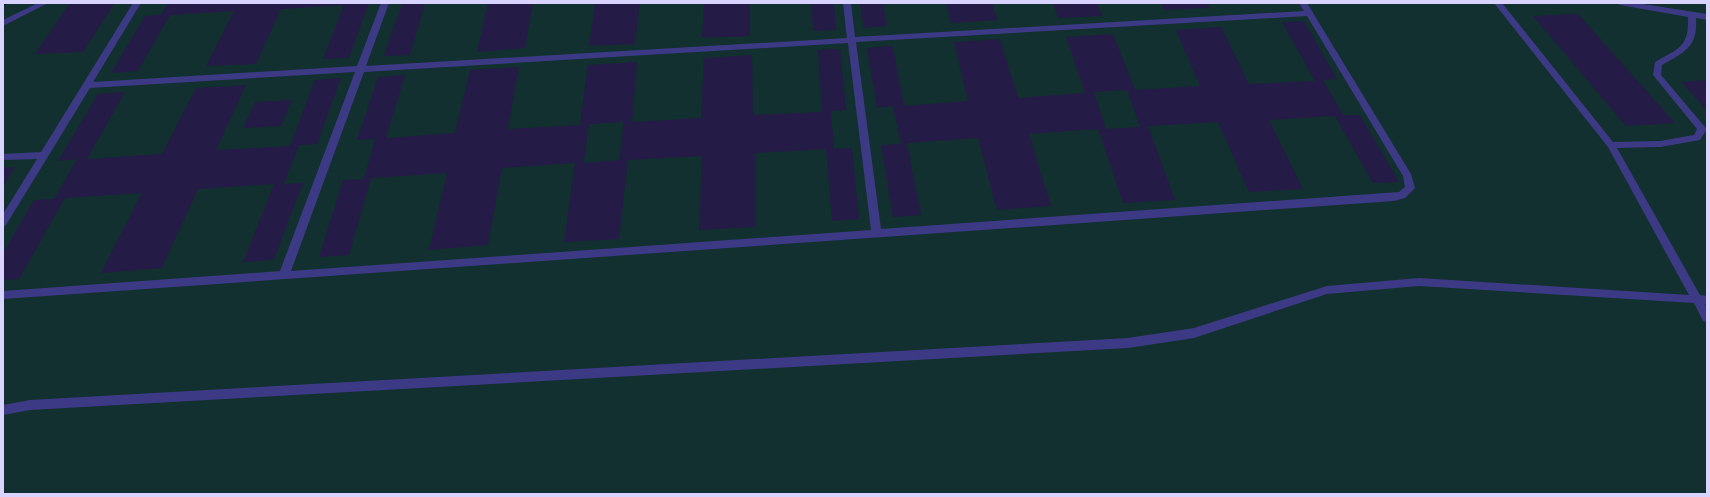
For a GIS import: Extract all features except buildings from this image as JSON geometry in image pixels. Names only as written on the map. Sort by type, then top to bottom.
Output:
[{"type":"lane","points":[[3,22],[44,3]]},
{"type":"lane","points":[[3,222],[137,3]]},
{"type":"lane","points":[[284,275],[385,3]]},
{"type":"lane","points":[[847,3],[876,232]]},
{"type":"lane","points":[[3,295],[876,232],[1394,197],[1402,195],[1410,188],[1408,176],[1303,3]]},
{"type":"lane","points":[[1498,3],[1611,145],[1707,318]]},
{"type":"lane","points":[[1620,3],[1707,17]]},
{"type":"lane","points":[[87,85],[1309,12]]},
{"type":"lane","points":[[1611,145],[1660,144],[1697,138],[1702,129],[1657,76],[1658,64],[1688,47],[1694,32],[1692,14]]},
{"type":"lane","points":[[3,157],[44,155]]},
{"type":"lane","points":[[3,410],[38,404],[1128,343],[1194,333],[1327,290],[1419,282],[1707,300]]},
{"type":"green space","points":[[9,3],[1707,3],[1707,494],[3,494],[3,6]]}]
